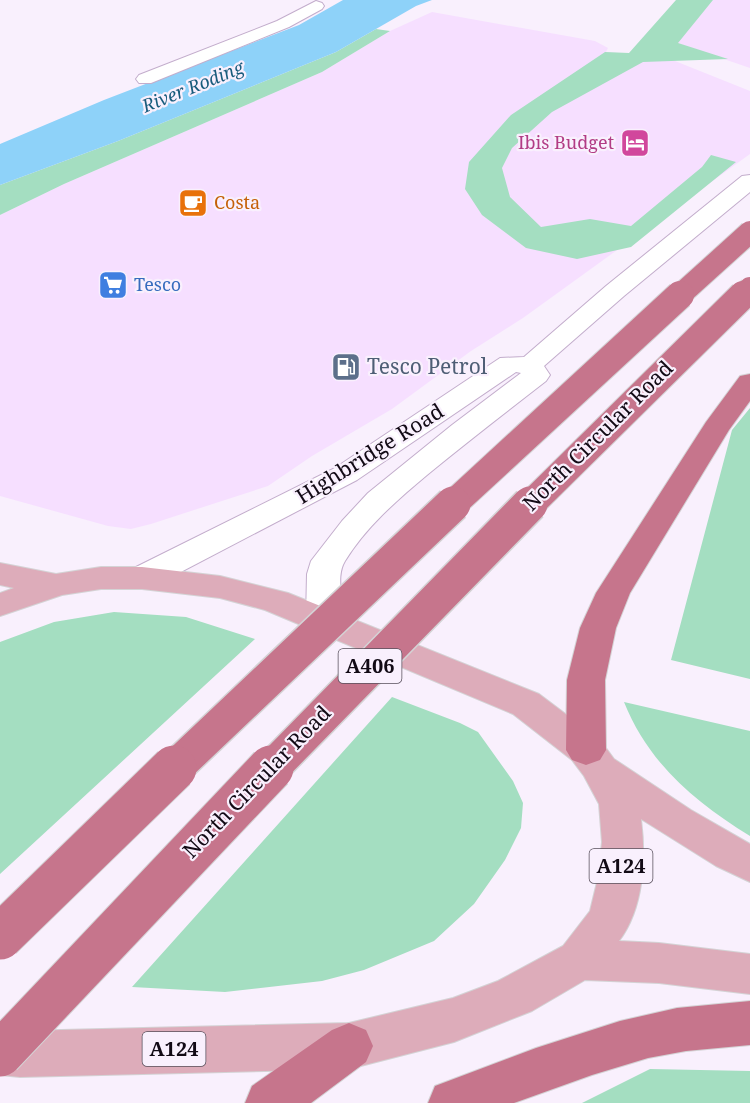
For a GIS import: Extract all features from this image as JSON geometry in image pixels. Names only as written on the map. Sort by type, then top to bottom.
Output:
[{"type":"highway","name":"A406","points":[[0,937],[134,806],[571,394],[750,232]]},
{"type":"highway","name":"North Circular Road","points":[[0,1053],[454,578],[750,288]]},
{"type":"highway","points":[[592,758],[586,680],[598,628],[613,593],[716,428],[750,382]]},
{"type":"highway","points":[[453,1103],[603,1048],[677,1030],[750,1023]]},
{"type":"highway","points":[[270,1103],[349,1046]]},
{"type":"main road","name":"A124","points":[[0,574],[56,585]]},
{"type":"main road","name":"A124","points":[[0,605],[56,585],[101,578],[142,578],[220,587],[276,601],[526,704],[663,815],[705,842],[750,864]]},
{"type":"main road","name":"A124","points":[[0,1053],[349,1046],[454,1020],[515,996],[579,960],[611,918],[621,869],[623,842],[619,804],[592,758]]},
{"type":"main road","points":[[579,960],[658,963],[750,974]]},
{"type":"street","points":[[292,0],[321,3]]},
{"type":"street","points":[[145,79],[283,24],[321,3]]},
{"type":"street","name":"Highbridge Road","points":[[142,578],[346,474],[510,364],[530,365],[615,291],[750,181]]},
{"type":"street","name":"Highbridge Road","points":[[324,619],[324,574],[328,561],[353,528],[379,500],[536,375],[530,365]]},
{"type":"shaded area","points":[[713,0],[750,0],[750,68],[677,43]]},
{"type":"shaded area","points":[[432,12],[595,41],[608,48],[606,52],[665,57],[750,91],[750,154],[523,318],[471,351],[392,409],[312,456],[268,486],[131,529],[108,526],[0,496],[0,215],[64,184],[322,72],[390,31]]},
{"type":"green space","points":[[676,0],[713,0],[678,43],[728,59],[643,62],[552,112],[512,148],[502,168],[510,197],[541,227],[590,219],[631,226],[702,167],[711,155],[736,162],[631,247],[577,259],[526,248],[482,215],[465,189],[469,162],[511,115],[605,52],[629,53]]},
{"type":"green space","points":[[376,29],[390,31],[322,72],[64,184],[0,215],[0,185],[118,141],[336,52]]},
{"type":"green space","points":[[750,408],[750,679],[671,660],[732,430]]},
{"type":"green space","points":[[114,612],[186,617],[255,639],[0,874],[0,642],[54,622]]},
{"type":"green space","points":[[392,697],[478,732],[513,781],[523,803],[521,828],[505,860],[474,904],[434,941],[364,970],[322,981],[225,992],[132,987]]},
{"type":"green space","points":[[624,702],[750,731],[750,836],[693,795],[660,763],[634,724]]},
{"type":"green space","points":[[650,1069],[750,1071],[750,1103],[582,1103]]},
{"type":"water","name":"River Roding","points":[[343,0],[432,0],[416,6],[336,52],[118,141],[0,185],[0,144],[104,100],[299,25]]},
{"type":"place","name":"Ibis Budget","points":[[635,143]]},
{"type":"place","name":"Costa","points":[[193,203]]},
{"type":"place","name":"Tesco","points":[[113,285]]},
{"type":"place","name":"Tesco Petrol","points":[[346,367]]}]
